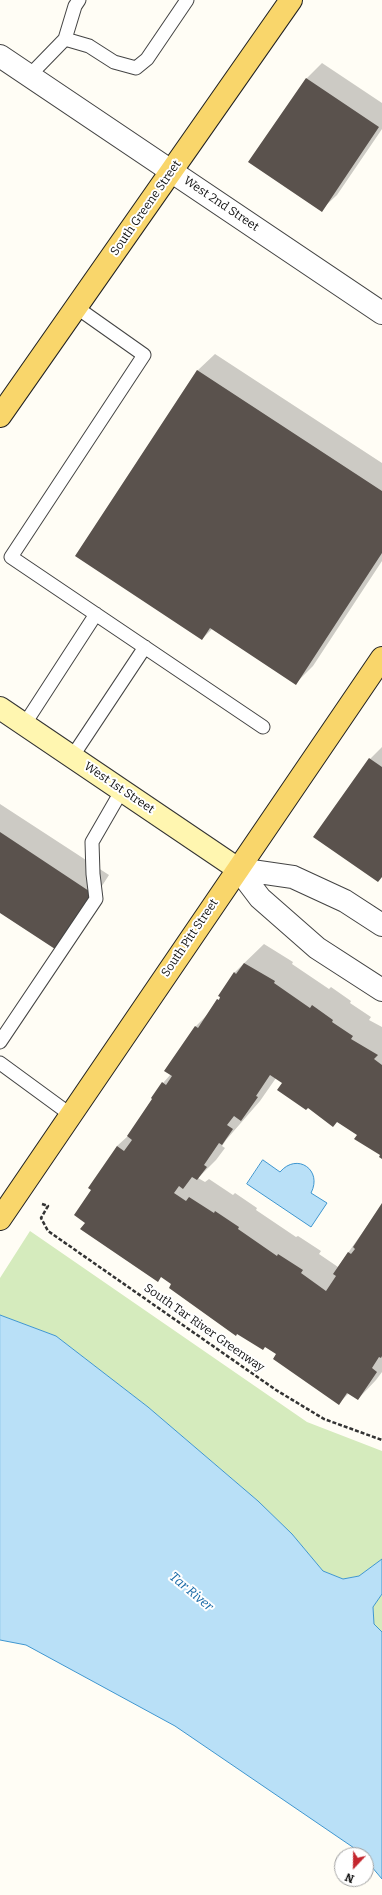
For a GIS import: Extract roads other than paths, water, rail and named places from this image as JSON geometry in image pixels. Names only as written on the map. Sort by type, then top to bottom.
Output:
[{"type":"main road","name":"South Greene Street","points":[[0,416],[291,0]]},
{"type":"main road","name":"South Pitt Street","points":[[0,1219],[382,659]]},
{"type":"street","name":"West 2nd Street","points":[[0,56],[382,313]]},
{"type":"street","name":"West 1st Street","points":[[0,708],[238,869]]},
{"type":"street","points":[[238,869],[293,878],[345,901],[382,925]]},
{"type":"street","points":[[238,869],[260,898],[317,948],[380,985]]},
{"type":"lane","points":[[29,76],[65,39],[75,6],[79,0]]},
{"type":"lane","points":[[65,39],[89,46],[114,62],[136,68],[147,59],[187,0]]},
{"type":"lane","points":[[76,307],[144,355],[11,557],[262,727]]},
{"type":"lane","points":[[24,725],[96,614]]},
{"type":"lane","points":[[72,757],[145,647]]},
{"type":"lane","points":[[0,1042],[96,899],[93,874],[92,842],[122,790]]},
{"type":"lane","points":[[0,1063],[70,1115]]},
{"type":"water","points":[[263,1160],[280,1172],[287,1166],[294,1164],[306,1166],[311,1171],[314,1177],[314,1185],[311,1193],[327,1203],[311,1227],[247,1184]]},
{"type":"water","name":"Tar River","points":[[0,1315],[56,1336],[148,1407],[258,1501],[292,1534],[323,1571],[343,1579],[359,1576],[382,1559],[382,1594],[373,1607],[374,1624],[382,1632],[382,1879],[374,1870],[374,1847],[353,1847],[175,1726],[26,1645],[0,1640]]}]
